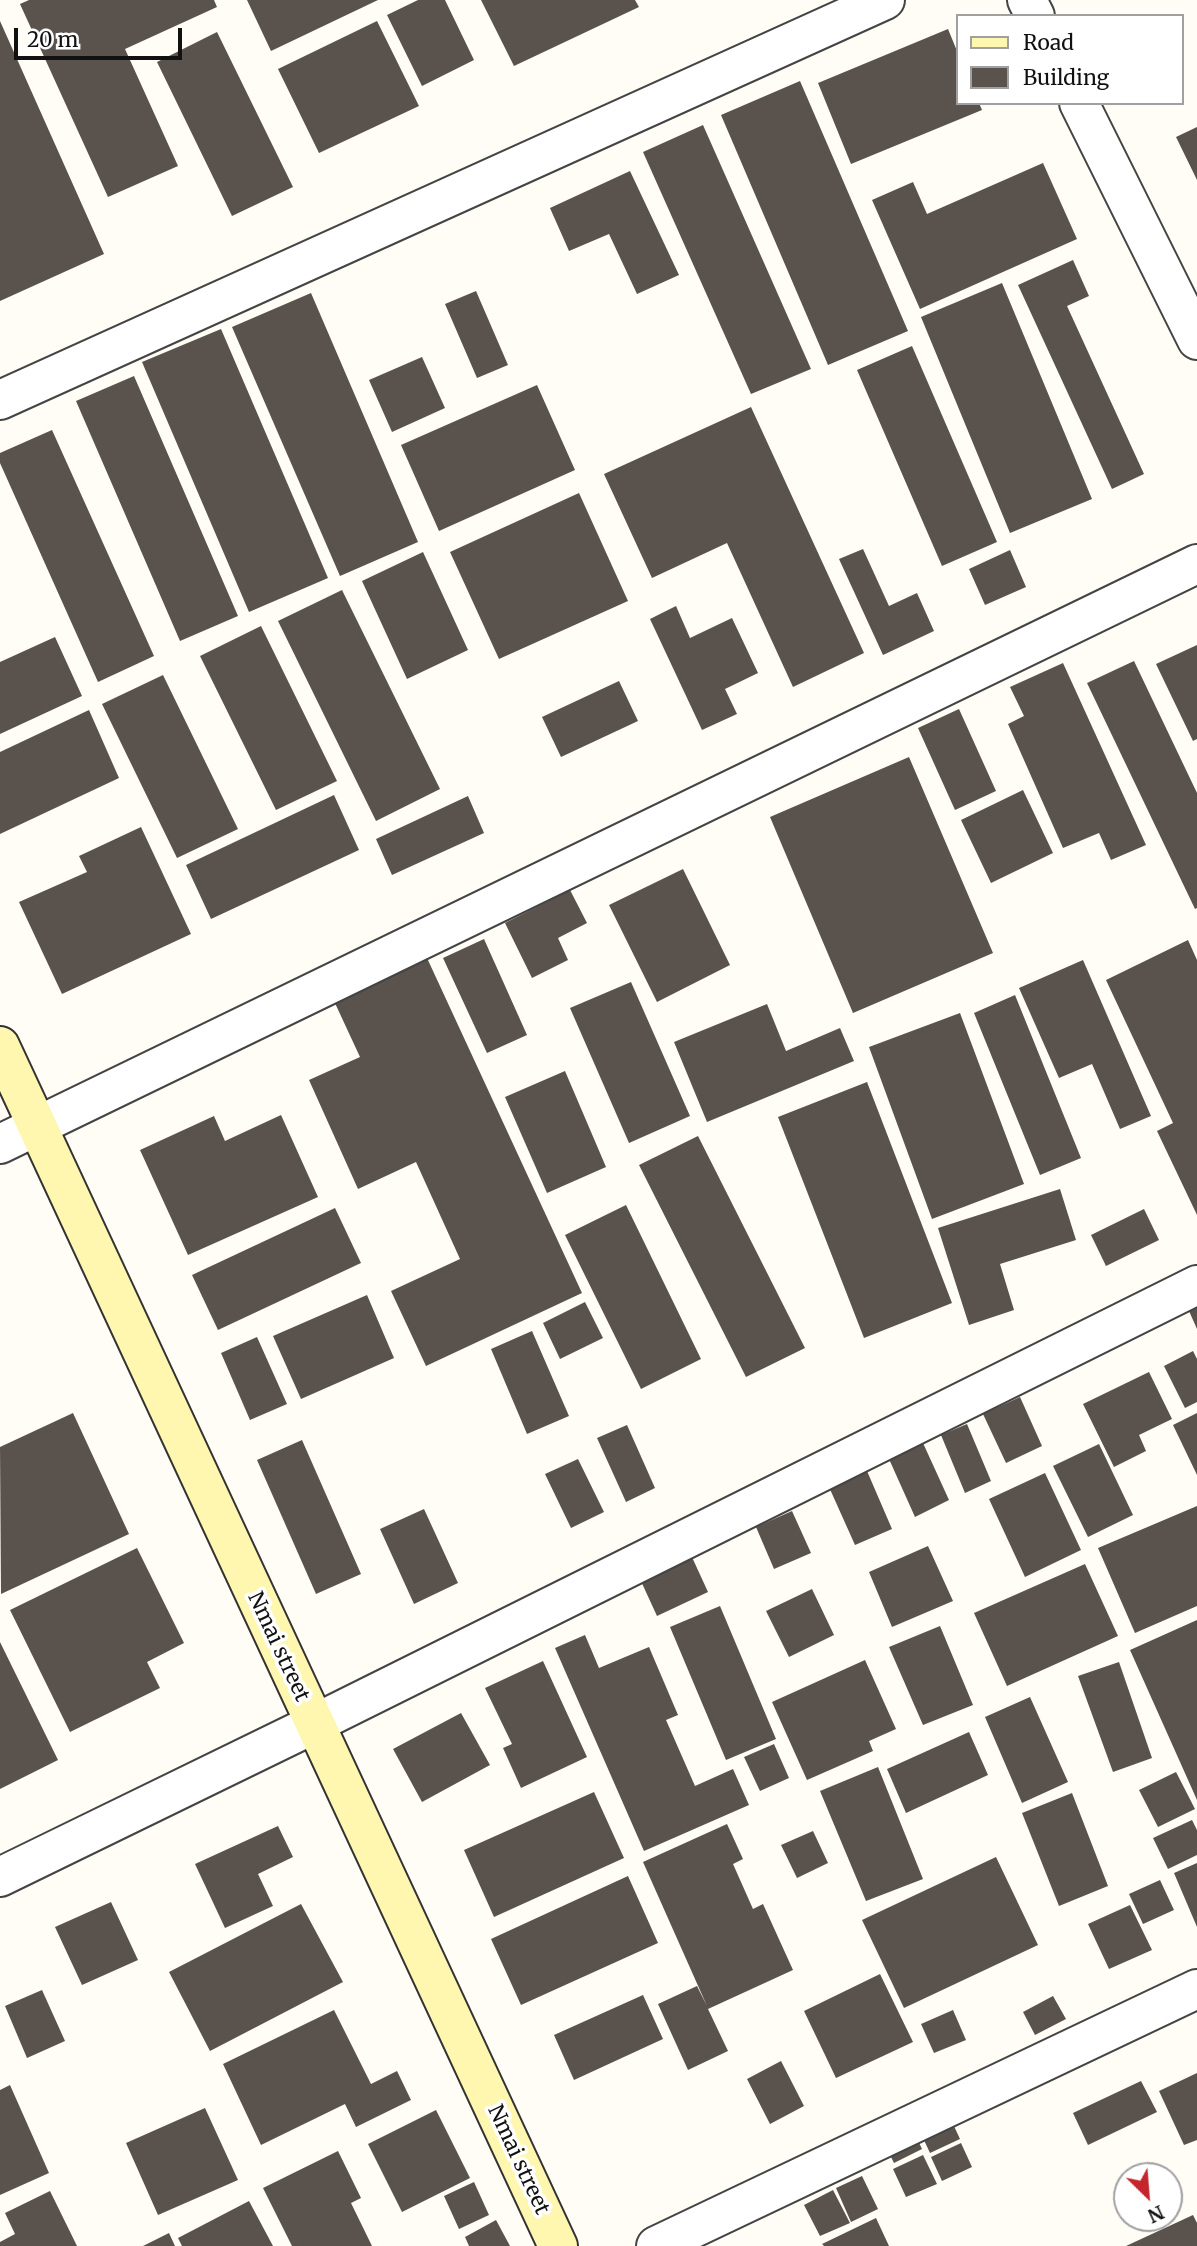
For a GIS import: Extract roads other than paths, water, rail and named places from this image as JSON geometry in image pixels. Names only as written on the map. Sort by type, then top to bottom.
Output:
[{"type":"street","points":[[0,401],[885,0]]},
{"type":"street","points":[[1080,105],[1197,340]]},
{"type":"street","points":[[0,1143],[1197,564]]},
{"type":"street","name":"Nmai street","points":[[0,1046],[558,2246]]},
{"type":"street","points":[[0,1877],[1197,1285]]},
{"type":"street","points":[[656,2246],[1197,1989]]}]
